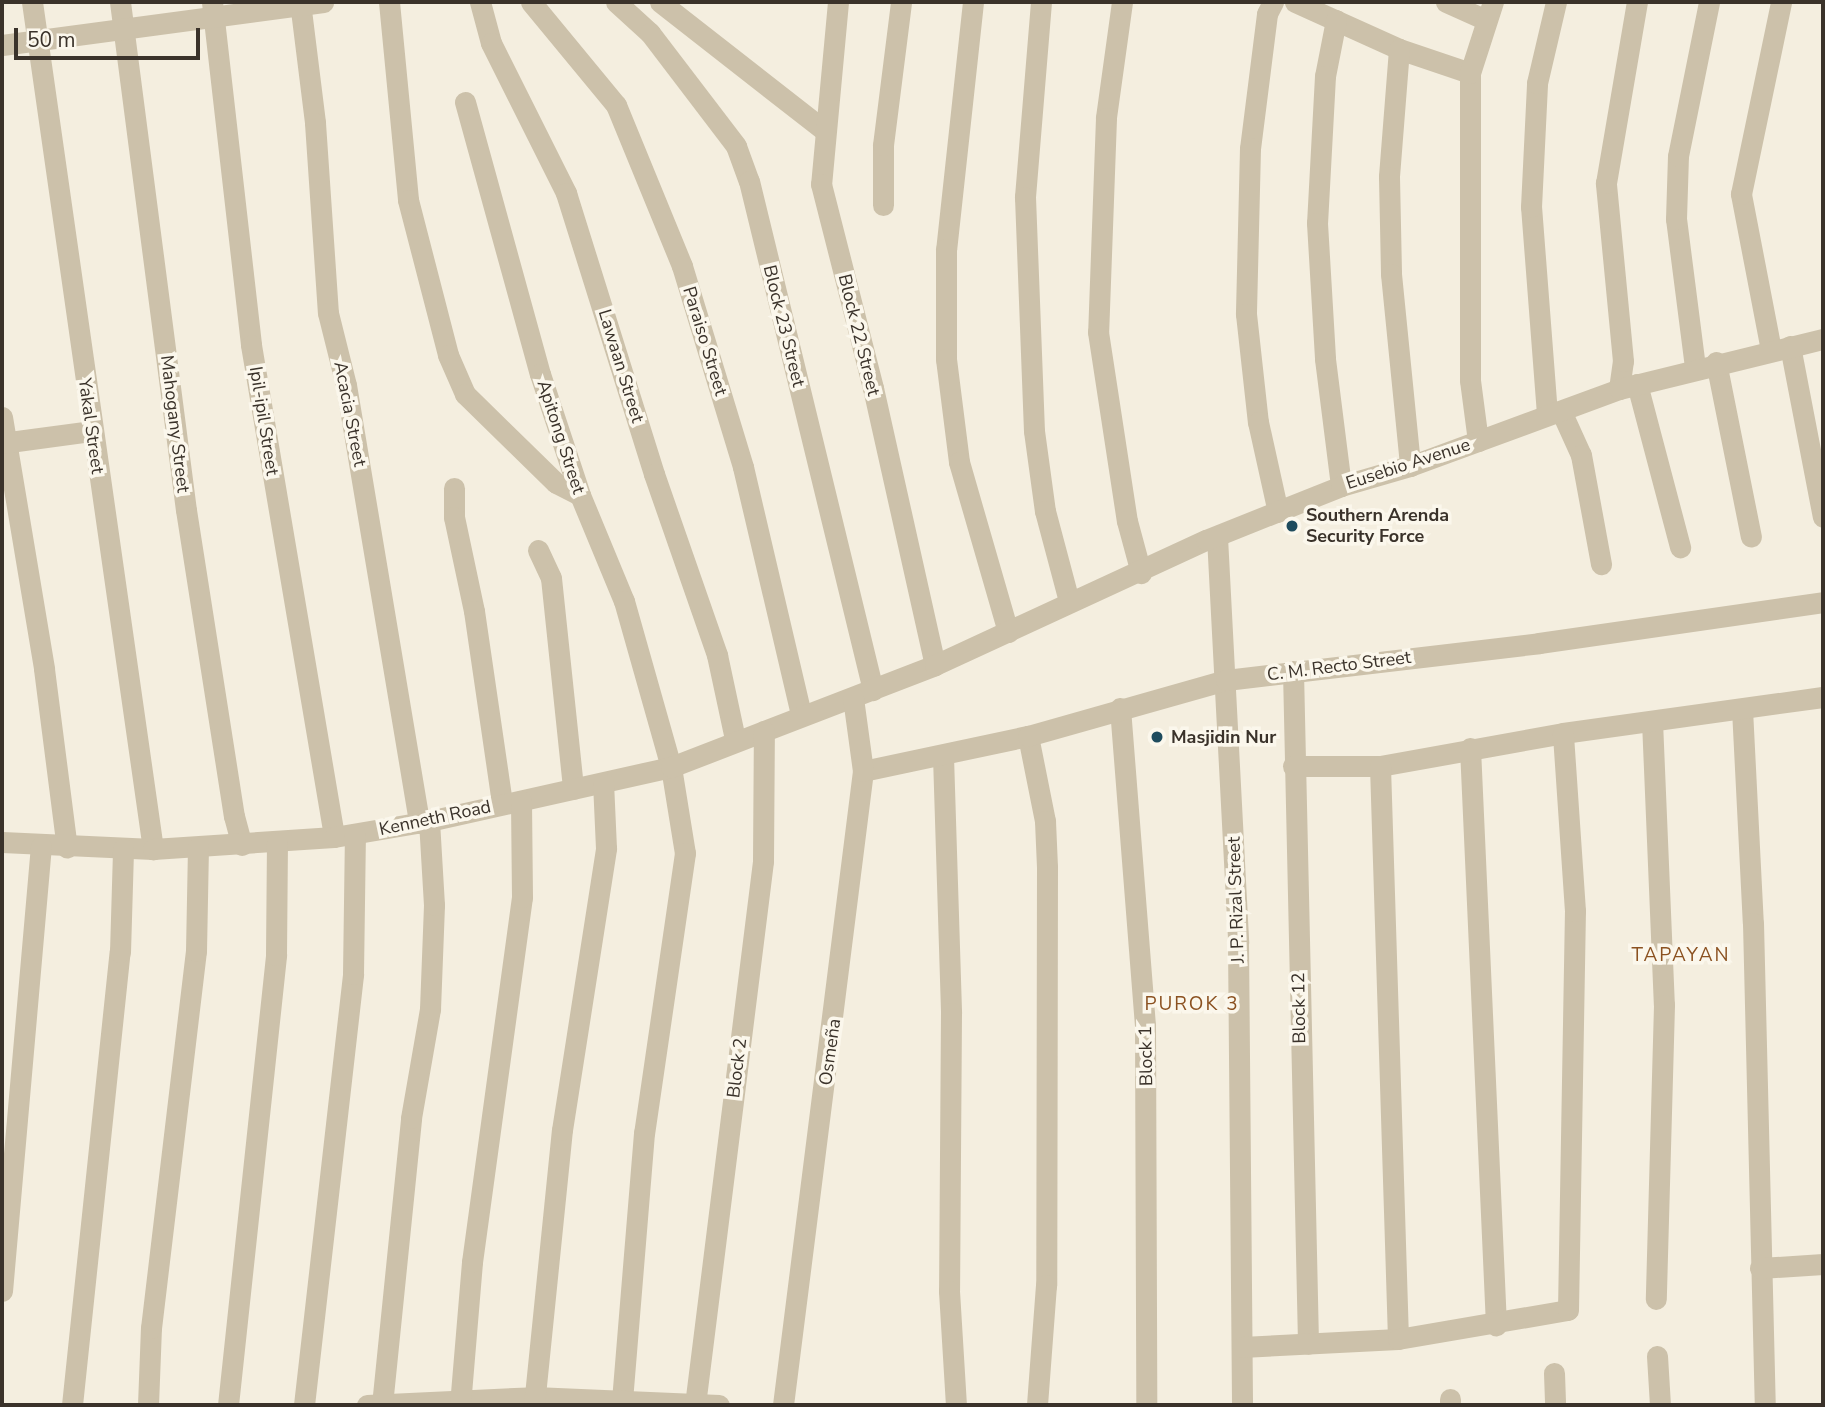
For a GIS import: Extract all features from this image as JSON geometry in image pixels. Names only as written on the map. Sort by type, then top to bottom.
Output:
[{"type":"street","name":"Yakal Street","points":[[32,2],[153,849]]},
{"type":"street","name":"Mahogany Street","points":[[120,2],[186,510],[234,816],[242,845]]},
{"type":"street","points":[[2,45],[38,41],[213,8],[323,2]]},
{"type":"street","points":[[389,2],[408,200],[448,355],[465,394],[556,483],[580,495]]},
{"type":"street","name":"Lawaan Street","points":[[480,2],[491,43],[566,193],[654,474],[717,654],[735,739]]},
{"type":"street","name":"Paraiso Street","points":[[531,2],[616,105],[682,266],[743,467],[801,715]]},
{"type":"street","name":"Block 23 Street","points":[[616,2],[650,33],[736,146],[749,181],[863,694]]},
{"type":"street","points":[[660,2],[824,130]]},
{"type":"street","name":"Block 22 Street","points":[[838,2],[821,184],[873,388],[935,665]]},
{"type":"street","points":[[883,205],[883,145],[901,2]]},
{"type":"street","points":[[973,2],[946,248],[946,359],[959,462],[1008,632]]},
{"type":"street","points":[[1041,2],[1025,197],[1033,406],[1045,511],[1069,601]]},
{"type":"street","points":[[1122,2],[1106,118],[1098,332],[1127,521],[1141,573]]},
{"type":"street","points":[[1273,2],[1267,14],[1250,148],[1246,314],[1258,422],[1278,512]]},
{"type":"street","points":[[1295,2],[1399,49],[1469,73]]},
{"type":"street","points":[[1446,2],[1490,11],[1469,73],[1470,380],[1478,441]]},
{"type":"street","points":[[1556,2],[1537,83],[1531,207],[1554,413],[1581,454],[1601,565]]},
{"type":"street","points":[[1637,2],[1606,183],[1623,361],[1628,387],[1680,547]]},
{"type":"street","points":[[1695,367],[1676,219],[1678,156],[1709,2]]},
{"type":"street","points":[[1781,2],[1741,194],[1823,517]]},
{"type":"street","name":"Acacia Street","points":[[301,3],[315,123],[328,313],[346,385],[424,822],[434,905],[430,1009],[411,1118],[382,1405]]},
{"type":"street","name":"Ipil-ipil Street","points":[[213,8],[251,345],[344,835],[353,974],[304,1405]]},
{"type":"street","points":[[1336,20],[1325,76],[1317,223],[1325,359],[1342,486]]},
{"type":"street","points":[[1399,49],[1389,177],[1391,274],[1410,466]]},
{"type":"street","name":"Apitong Street","points":[[465,102],[540,374],[580,495],[624,601],[671,767],[685,853],[644,1133],[613,1401]]},
{"type":"street","name":"Eusebio Avenue","points":[[863,694],[935,665],[1069,601],[1141,573],[1217,537],[1342,486],[1410,466],[1628,387],[1695,367],[1823,339]]},
{"type":"street","points":[[1716,362],[1751,537]]},
{"type":"street","points":[[2,417],[4,443],[44,669],[67,848]]},
{"type":"street","points":[[4,443],[92,431]]},
{"type":"street","points":[[454,488],[456,529],[511,802],[522,897],[472,1262],[460,1402]]},
{"type":"street","name":"J. P. Rizal Street","points":[[1217,537],[1238,943],[1242,1405]]},
{"type":"street","points":[[538,550],[551,578],[573,789]]},
{"type":"street","name":"C. M. Recto Street","points":[[863,771],[1028,736],[1226,680],[1539,643],[1823,602]]},
{"type":"street","name":"Block 12","points":[[1293,671],[1293,766],[1308,1344]]},
{"type":"street","name":"Kenneth Road","points":[[2,842],[41,847],[123,849],[242,845],[344,835],[424,822],[671,767],[735,739],[863,694]]},
{"type":"street","name":"Osmeña","points":[[783,1405],[863,771],[863,694]]},
{"type":"street","points":[[1293,766],[1380,766],[1563,733],[1823,697]]},
{"type":"street","name":"Block 1","points":[[1120,708],[1145,1025],[1146,1405]]},
{"type":"street","points":[[1742,709],[1753,923],[1765,1405]]},
{"type":"street","points":[[1652,721],[1664,1005],[1656,1298]]},
{"type":"street","name":"Block 2","points":[[695,1404],[762,860],[764,731]]},
{"type":"street","points":[[1242,1347],[1398,1339],[1496,1325],[1568,1310],[1575,911],[1563,733]]},
{"type":"street","points":[[1028,736],[1045,821],[1047,867],[1046,1285],[1037,1405]]},
{"type":"street","points":[[1470,748],[1496,1325]]},
{"type":"street","points":[[943,756],[951,1013],[949,1291],[956,1405]]},
{"type":"street","points":[[1380,766],[1398,1339]]},
{"type":"street","points":[[534,1401],[562,1130],[606,848],[603,783]]},
{"type":"street","points":[[228,1405],[276,955],[277,843]]},
{"type":"street","points":[[2,1291],[41,847]]},
{"type":"street","points":[[148,1405],[151,1328],[197,951],[198,847]]},
{"type":"street","points":[[72,1405],[120,952],[123,849]]},
{"type":"street","points":[[1760,1268],[1823,1264]]},
{"type":"street","points":[[1657,1356],[1660,1405]]},
{"type":"street","points":[[1554,1374],[1555,1405]]},
{"type":"street","points":[[367,1405],[613,1401],[719,1405]]},
{"type":"place","name":"Southern Arenda Security Force","points":[[1292,526]]},
{"type":"place","name":"Masjidin Nur","points":[[1157,737]]},
{"type":"district","name":"TAPAYAN","points":[[1681,956]]},
{"type":"district","name":"PUROK 3","points":[[1192,1005]]}]
